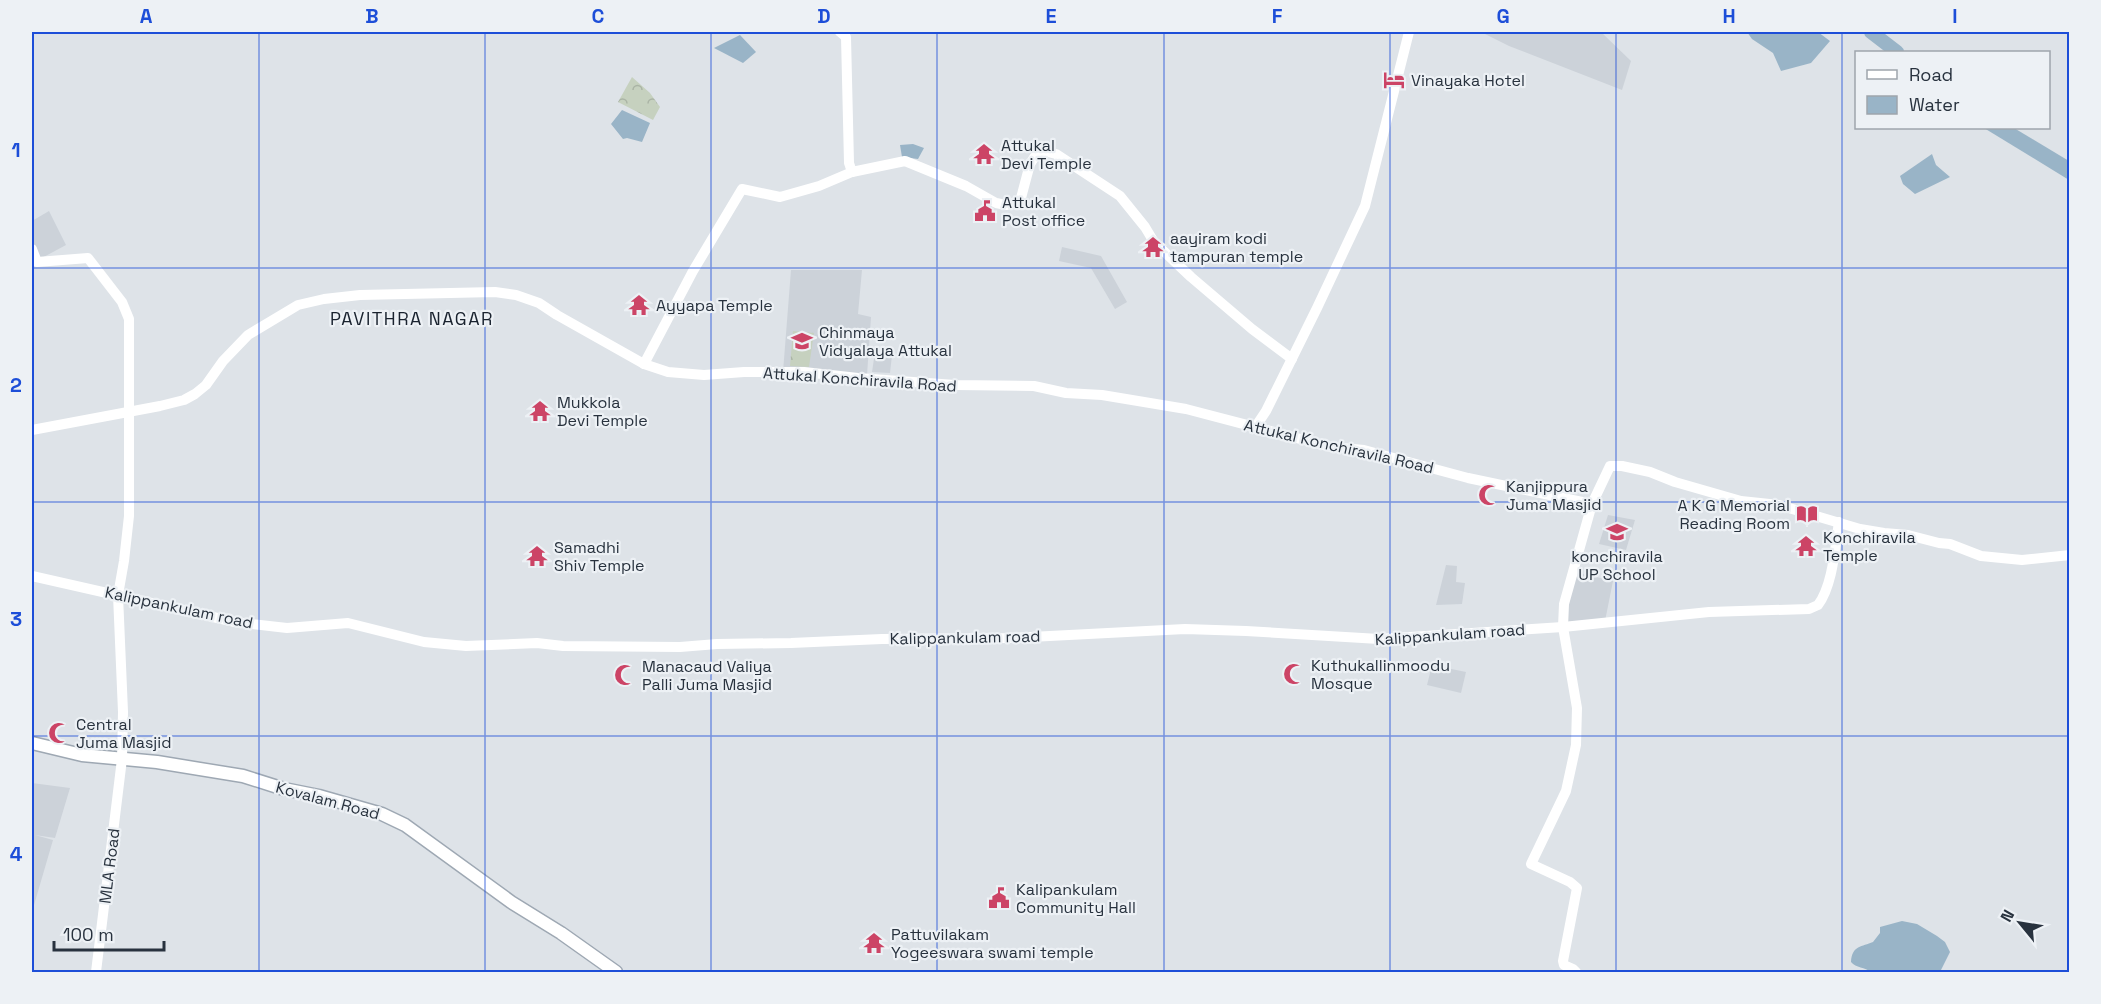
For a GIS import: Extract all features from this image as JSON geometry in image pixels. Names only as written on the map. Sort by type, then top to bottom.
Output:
[{"type":"main road","name":"Kovalam Road","points":[[32,743],[82,755],[157,762],[243,776],[382,814],[405,825],[511,902],[561,933],[616,972]]},
{"type":"street","points":[[840,32],[846,37],[849,163],[852,172]]},
{"type":"street","points":[[1256,426],[1292,359],[1365,206],[1408,32]]},
{"type":"street","points":[[644,364],[693,272],[742,189],[780,197],[819,186],[852,172],[905,161],[966,186],[996,203],[1006,205],[1016,203],[1021,198],[1030,165],[1039,150],[1056,153],[1119,196],[1145,227],[1154,242],[1191,277],[1252,329],[1292,359]]},
{"type":"street","name":"MLA Road","points":[[32,249],[37,262],[88,258],[126,309],[129,319],[129,516],[118,595],[123,712],[122,759],[96,972]]},
{"type":"street","name":"Attukal Konchiravila Road","points":[[32,430],[176,402],[195,394],[206,386],[228,355],[248,336],[298,305],[360,295],[484,292],[516,295],[540,303],[644,364],[668,372],[704,375],[804,372],[955,385],[1034,386],[1066,393],[1102,395],[1176,408],[1256,426],[1331,447],[1364,450],[1468,478],[1592,504]]},
{"type":"street","points":[[1576,972],[1564,965],[1563,961],[1576,888],[1570,882],[1531,864],[1566,791],[1576,745],[1577,708],[1563,627],[1564,604],[1592,504],[1610,466],[1650,472],[1675,482],[1741,501],[1779,505],[1884,533],[1908,534],[1950,544],[1981,556],[2022,560],[2070,555]]},
{"type":"street","name":"Kalippankulam road","points":[[32,576],[235,622],[287,628],[348,623],[424,642],[466,645],[537,643],[563,646],[680,648],[717,644],[1009,638],[1185,629],[1379,639],[1563,627],[1709,612],[1814,608],[1821,601],[1828,582],[1839,522]]},
{"type":"shaded area","points":[[1481,32],[1601,32],[1631,61],[1622,90],[1509,46]]},
{"type":"shaded area","points":[[49,211],[66,245],[40,259],[32,242],[32,221]]},
{"type":"shaded area","points":[[1062,247],[1101,256],[1127,302],[1115,309],[1091,268],[1059,261]]},
{"type":"shaded area","points":[[791,270],[862,270],[858,314],[871,317],[867,375],[783,372]]},
{"type":"shaded area","points":[[875,352],[892,355],[890,373],[872,372]]},
{"type":"shaded area","name":"konchiravila UP School","points":[[1608,515],[1635,520],[1626,550],[1599,544]]},
{"type":"shaded area","points":[[1446,565],[1457,566],[1456,582],[1465,583],[1462,604],[1436,605]]},
{"type":"shaded area","points":[[1575,572],[1613,581],[1605,621],[1565,623]]},
{"type":"shaded area","points":[[1432,665],[1466,672],[1461,693],[1427,685]]},
{"type":"shaded area","points":[[32,783],[70,788],[55,838],[35,835],[53,840],[32,912]]},
{"type":"green space","points":[[632,77],[650,93],[660,107],[653,120],[618,102]]},
{"type":"green space","points":[[793,331],[814,333],[809,367],[790,366]]},
{"type":"water","points":[[1747,32],[1818,32],[1830,41],[1811,63],[1781,71],[1773,53],[1752,39]]},
{"type":"water","points":[[740,35],[756,52],[743,63],[714,48]]},
{"type":"water","points":[[622,110],[650,123],[642,142],[623,139],[611,124]]},
{"type":"water","points":[[1986,129],[2016,129],[2069,161],[2069,180]]},
{"type":"water","points":[[913,144],[924,148],[918,159],[902,157],[900,145]]},
{"type":"water","points":[[1932,154],[1936,165],[1950,177],[1915,194],[1903,184],[1900,176]]},
{"type":"water","points":[[1902,921],[1917,924],[1945,942],[1950,952],[1940,972],[1871,972],[1851,962],[1853,952],[1873,942],[1880,933],[1880,927]]},
{"type":"waterway","points":[[1871,32],[1896,51]]},
{"type":"place","name":"Vinayaka Hotel","points":[[1394,80]]},
{"type":"place","name":"Attukal Devi Temple","points":[[984,154]]},
{"type":"place","name":"Attukal Post office","points":[[985,211]]},
{"type":"place","name":"aayiram kodi tampuran temple","points":[[1153,247]]},
{"type":"place","name":"Ayyapa Temple","points":[[639,305]]},
{"type":"place","name":"Chinmaya Vidyalaya Attukal","points":[[802,341]]},
{"type":"place","name":"Mukkola Devi Temple","points":[[540,411]]},
{"type":"place","name":"Kanjippura Juma Masjid","points":[[1489,495]]},
{"type":"place","name":"A K G Memorial Reading Room","points":[[1807,514]]},
{"type":"place","name":"konchiravila UP School","points":[[1617,532]]},
{"type":"place","name":"Konchiravila Temple","points":[[1806,546]]},
{"type":"place","name":"Samadhi Shiv Temple","points":[[537,556]]},
{"type":"place","name":"Kuthukallinmoodu Mosque","points":[[1294,674]]},
{"type":"place","name":"Manacaud Valiya Palli Juma Masjid","points":[[625,675]]},
{"type":"place","name":"Central Juma Masjid","points":[[59,733]]},
{"type":"place","name":"Kalipankulam Community Hall","points":[[999,898]]},
{"type":"place","name":"Pattuvilakam Yogeeswara swami temple","points":[[874,943]]},
{"type":"district","name":"PAVITHRA NAGAR","points":[[412,319]]}]
